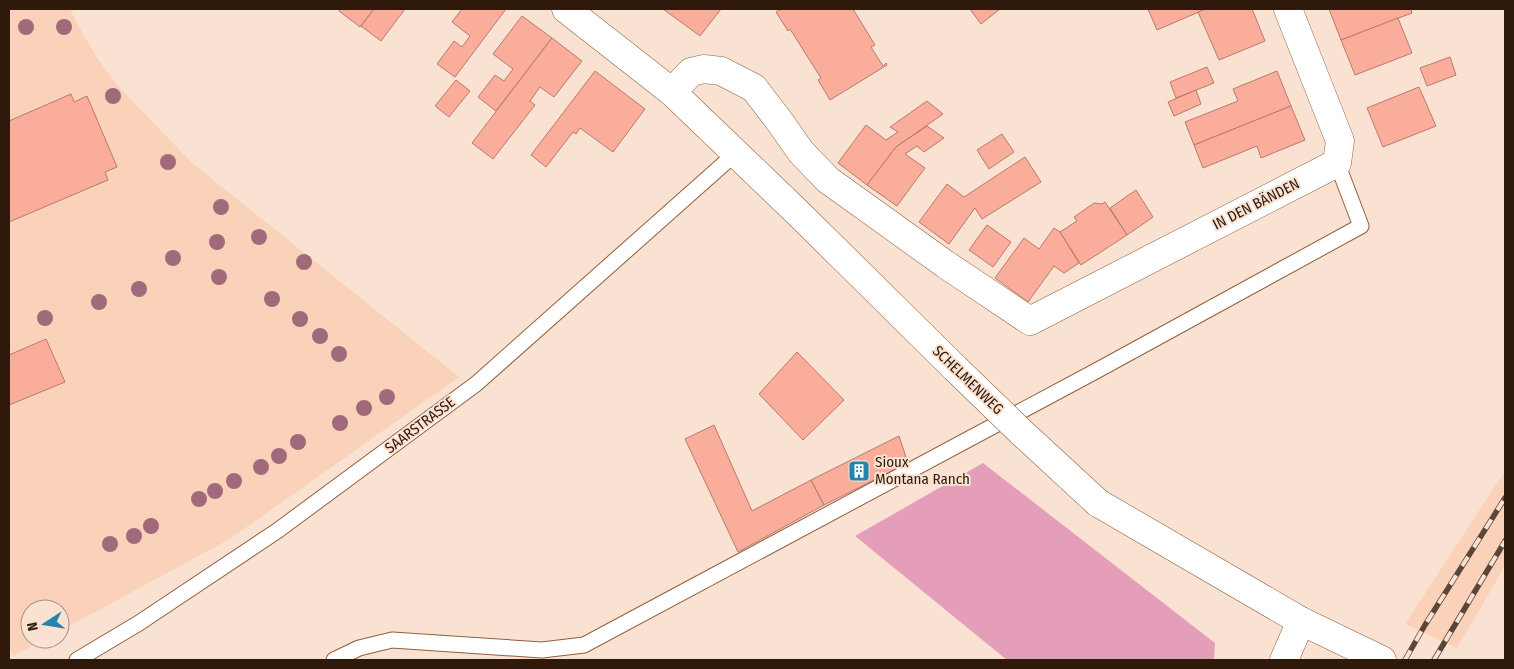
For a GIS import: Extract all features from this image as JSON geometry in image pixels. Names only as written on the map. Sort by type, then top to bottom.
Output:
[{"type":"street","name":"SCHELMENWEG","points":[[566,9],[672,92],[1020,431],[1098,503],[1301,621],[1373,656]]},
{"type":"street","points":[[1288,9],[1340,141],[1337,163]]},
{"type":"street","name":"IN DEN BÄNDEN","points":[[672,92],[691,72],[704,69],[721,71],[754,88],[801,152],[828,180],[945,264],[1030,321],[1337,163]]},
{"type":"street","points":[[1284,660],[1301,621]]},
{"type":"lane","name":"SAARSTRASSE","points":[[77,660],[139,623],[277,531],[476,384],[736,153]]},
{"type":"lane","points":[[334,660],[359,648],[392,640],[542,650],[584,645],[1096,372],[1361,226],[1337,163]]},
{"type":"shaded area","points":[[9,9],[70,9],[96,56],[118,86],[191,162],[459,377],[230,539],[70,626],[70,599],[20,599],[20,649],[26,649],[13,656],[9,646]]},
{"type":"shaded area","points":[[983,463],[1215,643],[1214,660],[1007,660],[855,536]]},
{"type":"shaded area","points":[[1505,471],[1505,566],[1457,648],[1405,624]]},
{"type":"building","points":[[340,9],[374,9],[360,27],[339,11]]},
{"type":"building","points":[[374,9],[405,9],[381,41],[361,26]]},
{"type":"building","points":[[462,9],[506,9],[455,77],[437,64],[454,41],[462,47],[470,36],[452,22]]},
{"type":"building","points":[[663,9],[721,9],[700,36]]},
{"type":"building","points":[[781,9],[853,9],[875,45],[871,47],[883,66],[886,63],[887,65],[830,100],[818,80],[821,78],[790,29],[788,31],[776,12]]},
{"type":"building","points":[[970,9],[1000,9],[981,24]]},
{"type":"building","points":[[1148,9],[1200,9],[1201,11],[1157,30]]},
{"type":"building","points":[[1206,9],[1252,9],[1265,41],[1219,60],[1198,12]]},
{"type":"building","points":[[1329,9],[1411,9],[1412,13],[1341,40]]},
{"type":"building","points":[[522,16],[552,38],[496,111],[478,97],[495,75],[504,81],[513,69],[493,54]]},
{"type":"building","points":[[1398,18],[1412,53],[1355,75],[1341,40]]},
{"type":"building","points":[[552,38],[582,61],[554,97],[540,87],[530,101],[535,105],[493,159],[472,143]]},
{"type":"building","points":[[1450,57],[1456,75],[1427,86],[1420,68]]},
{"type":"building","points":[[1207,67],[1214,83],[1176,98],[1170,82]]},
{"type":"building","points":[[595,71],[645,109],[613,152],[580,128],[576,134],[573,132],[546,167],[531,155]]},
{"type":"building","points":[[1277,71],[1291,106],[1194,145],[1185,122],[1238,101],[1233,89]]},
{"type":"building","points":[[456,80],[470,91],[449,117],[435,106]]},
{"type":"building","points":[[1419,87],[1436,126],[1383,147],[1367,108]]},
{"type":"building","points":[[1196,90],[1201,104],[1174,116],[1168,102]]},
{"type":"building","points":[[71,94],[74,102],[87,96],[117,167],[105,172],[108,180],[9,222],[9,121]]},
{"type":"building","points":[[927,101],[943,114],[896,147],[867,185],[838,163],[866,125],[886,140],[898,132],[890,127]]},
{"type":"building","points":[[1291,106],[1305,140],[1261,158],[1257,146],[1203,168],[1194,145]]},
{"type":"building","points":[[927,126],[944,138],[924,152],[917,146],[905,154],[925,168],[897,206],[867,185],[896,147]]},
{"type":"building","points":[[1002,134],[1014,152],[989,169],[977,150]]},
{"type":"building","points":[[1025,157],[1041,182],[982,219],[975,208],[949,244],[919,222],[947,184],[964,197]]},
{"type":"building","points":[[1136,190],[1153,217],[1127,235],[1110,208]]},
{"type":"building","points":[[1105,202],[1127,235],[1081,265],[1060,232],[1077,221],[1074,217],[1094,203],[1102,204]]},
{"type":"building","points":[[987,225],[1011,242],[993,267],[969,250]]},
{"type":"building","points":[[1054,228],[1060,232],[1079,263],[1064,273],[1054,266],[1028,302],[995,278],[1024,238],[1039,249]]},
{"type":"building","points":[[46,339],[65,382],[9,405],[9,355]]},
{"type":"building","points":[[797,352],[844,400],[803,440],[759,394]]},
{"type":"building","points":[[714,425],[752,511],[811,480],[824,505],[738,552],[685,439]]},
{"type":"building","name":"Sioux Montana Ranch","points":[[899,436],[908,463],[824,505],[811,480]]},
{"type":"railway","points":[[1405,660],[1505,498]]},
{"type":"railway","points":[[1434,660],[1505,541]]},
{"type":"place","name":"Sioux Montana Ranch","points":[[859,471]]}]
